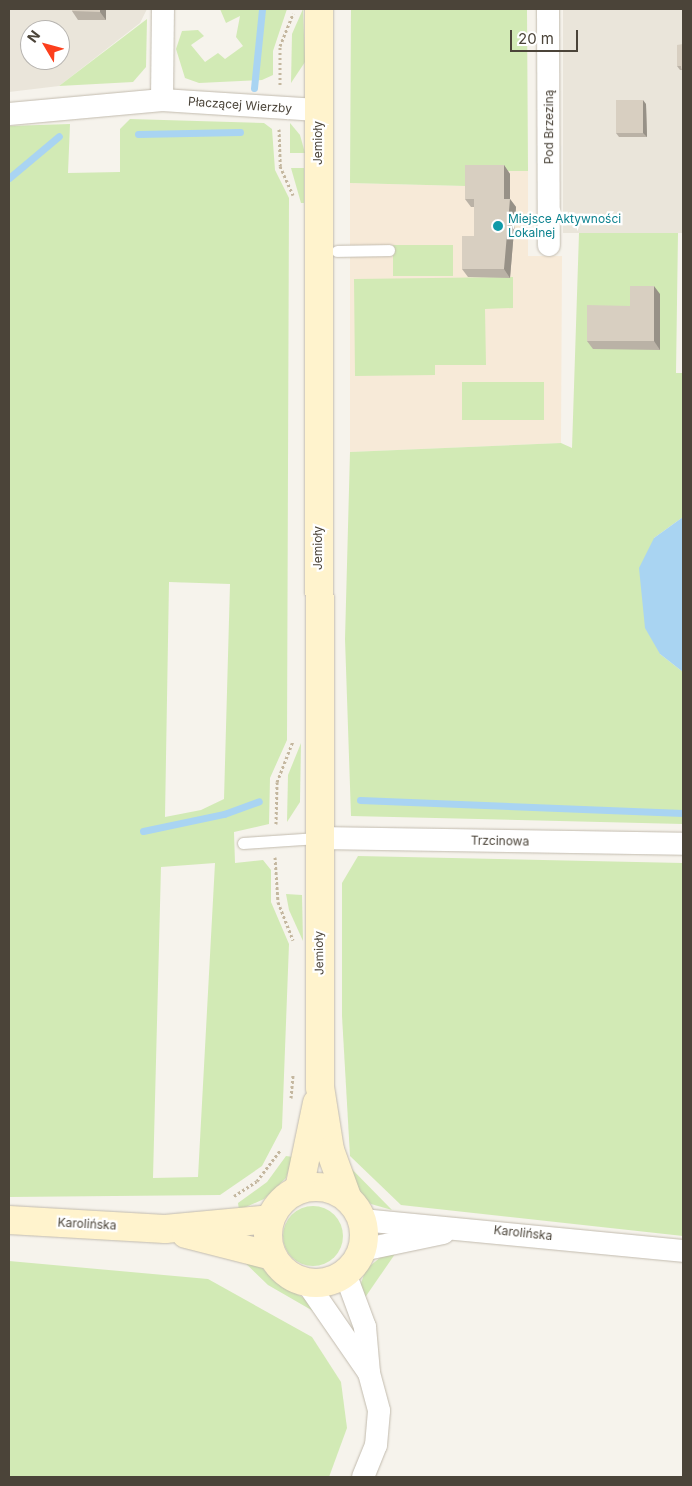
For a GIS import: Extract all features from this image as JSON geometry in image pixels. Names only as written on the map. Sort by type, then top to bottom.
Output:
[{"type":"street","points":[[162,100],[163,9]]},
{"type":"street","name":"Jemioły","points":[[319,9],[318,838],[320,1087],[330,1150],[347,1197]]},
{"type":"street","name":"Pod Brzeziną","points":[[548,9],[549,246]]},
{"type":"street","name":"Płaczącej Wierzby","points":[[9,114],[162,100],[318,110]]},
{"type":"street","name":"Trzcinowa","points":[[318,838],[683,844]]},
{"type":"street","name":"Jemioły","points":[[299,1189],[320,1087]]},
{"type":"street","points":[[324,1187],[347,1197],[362,1220],[362,1250],[345,1273],[335,1280],[307,1282],[292,1278],[272,1256],[268,1241],[270,1219],[285,1197],[299,1189],[324,1187]]},
{"type":"street","name":"Karolińska","points":[[9,1220],[165,1229],[270,1219]]},
{"type":"street","name":"Karolińska","points":[[362,1220],[471,1227],[683,1250]]},
{"type":"street","points":[[362,1250],[471,1227]]},
{"type":"street","name":"Karolińska","points":[[165,1229],[272,1256]]},
{"type":"street","points":[[345,1273],[365,1327],[369,1373],[379,1411],[376,1445],[363,1477]]},
{"type":"street","points":[[307,1282],[369,1373]]},
{"type":"lane","points":[[336,251],[388,250]]},
{"type":"lane","points":[[243,843],[318,838]]},
{"type":"path","points":[[295,9],[280,46],[279,108],[280,166],[296,203]]},
{"type":"path","points":[[293,733],[277,782],[275,841],[278,902],[294,945]]},
{"type":"path","points":[[290,1109],[293,1068]]},
{"type":"path","points":[[224,1201],[256,1181],[284,1141]]},
{"type":"shaded area","points":[[9,9],[147,9],[140,23],[59,86],[9,92]]},
{"type":"shaded area","points":[[563,9],[683,9],[683,233],[563,233]]},
{"type":"shaded area","points":[[464,171],[528,171],[528,256],[562,256],[561,443],[350,452],[350,183],[464,186]]},
{"type":"green space","points":[[220,9],[287,9],[273,51],[273,75],[262,80],[199,83],[185,78],[176,49],[182,31],[198,30],[204,36],[191,45],[205,62],[218,53],[225,59],[243,46],[236,37],[240,16],[226,23]]},
{"type":"green space","points":[[303,9],[305,62],[291,83],[292,34]]},
{"type":"green space","points":[[351,9],[527,9],[528,171],[465,171],[465,186],[350,183]]},
{"type":"green space","points":[[147,19],[146,67],[133,82],[59,86]]},
{"type":"green space","points":[[130,119],[264,123],[272,129],[275,170],[289,198],[287,740],[270,778],[269,824],[234,832],[235,863],[263,860],[271,870],[271,902],[289,944],[282,1128],[262,1166],[220,1195],[9,1197],[9,126],[70,124],[68,173],[120,172],[120,129]],"holes":[[[169,582],[230,584],[224,799],[201,810],[165,817]],[[215,863],[198,1177],[153,1178],[161,867]]]},
{"type":"green space","points":[[290,123],[300,135],[305,153],[290,153]]},
{"type":"green space","points":[[291,168],[304,168],[304,203],[301,203]]},
{"type":"green space","points":[[579,233],[678,233],[676,373],[683,373],[683,517],[654,538],[660,654],[683,672],[683,824],[351,816],[345,639],[350,452],[561,443],[572,448]]},
{"type":"green space","points":[[393,245],[453,245],[453,276],[393,276]]},
{"type":"green space","points":[[513,277],[513,308],[485,309],[486,365],[435,365],[435,375],[355,376],[354,279]]},
{"type":"green space","points":[[462,382],[544,382],[544,420],[462,420]]},
{"type":"green space","points":[[301,743],[300,802],[287,822],[288,775]]},
{"type":"green space","points":[[358,856],[683,863],[683,1236],[401,1205],[350,1156],[342,1016],[342,883]]},
{"type":"green space","points":[[286,894],[302,895],[303,941],[289,910]]},
{"type":"green space","points":[[286,1156],[293,1157],[286,1178],[264,1199],[239,1210],[238,1203],[267,1182]]},
{"type":"green space","points":[[340,1157],[392,1210],[371,1204],[348,1182]]},
{"type":"green space","points":[[313,1206],[325,1208],[338,1219],[343,1236],[341,1248],[330,1261],[313,1266],[301,1264],[288,1253],[283,1236],[285,1224],[296,1211]]},
{"type":"green space","points":[[395,1254],[364,1299],[360,1286],[366,1269],[381,1257]]},
{"type":"green space","points":[[237,1255],[258,1263],[274,1281],[311,1302],[320,1315],[268,1285]]},
{"type":"green space","points":[[9,1261],[208,1279],[312,1337],[341,1382],[347,1428],[329,1477],[9,1477]]},
{"type":"water","points":[[683,517],[683,672],[660,654],[645,628],[639,568],[654,538]]},
{"type":"building","points":[[72,9],[100,9],[100,12],[72,11]]},
{"type":"building","points":[[683,44],[683,75],[681,66],[677,66],[677,45]]},
{"type":"building","points":[[616,100],[643,100],[643,133],[616,133]]},
{"type":"building","name":"Miejsce Aktywności Lokalnej","points":[[465,165],[504,165],[504,199],[510,199],[504,269],[462,269],[462,236],[474,236],[474,199],[465,199]]},
{"type":"building","points":[[630,286],[654,286],[654,341],[587,341],[587,305],[630,306]]},
{"type":"waterway","points":[[254,88],[262,9]]},
{"type":"waterway","points":[[138,134],[240,132]]},
{"type":"waterway","points":[[9,178],[59,136]]},
{"type":"waterway","points":[[360,800],[683,813]]},
{"type":"waterway","points":[[143,831],[224,814],[259,801]]},
{"type":"place","name":"Miejsce Aktywności Lokalnej","points":[[498,226]]}]
